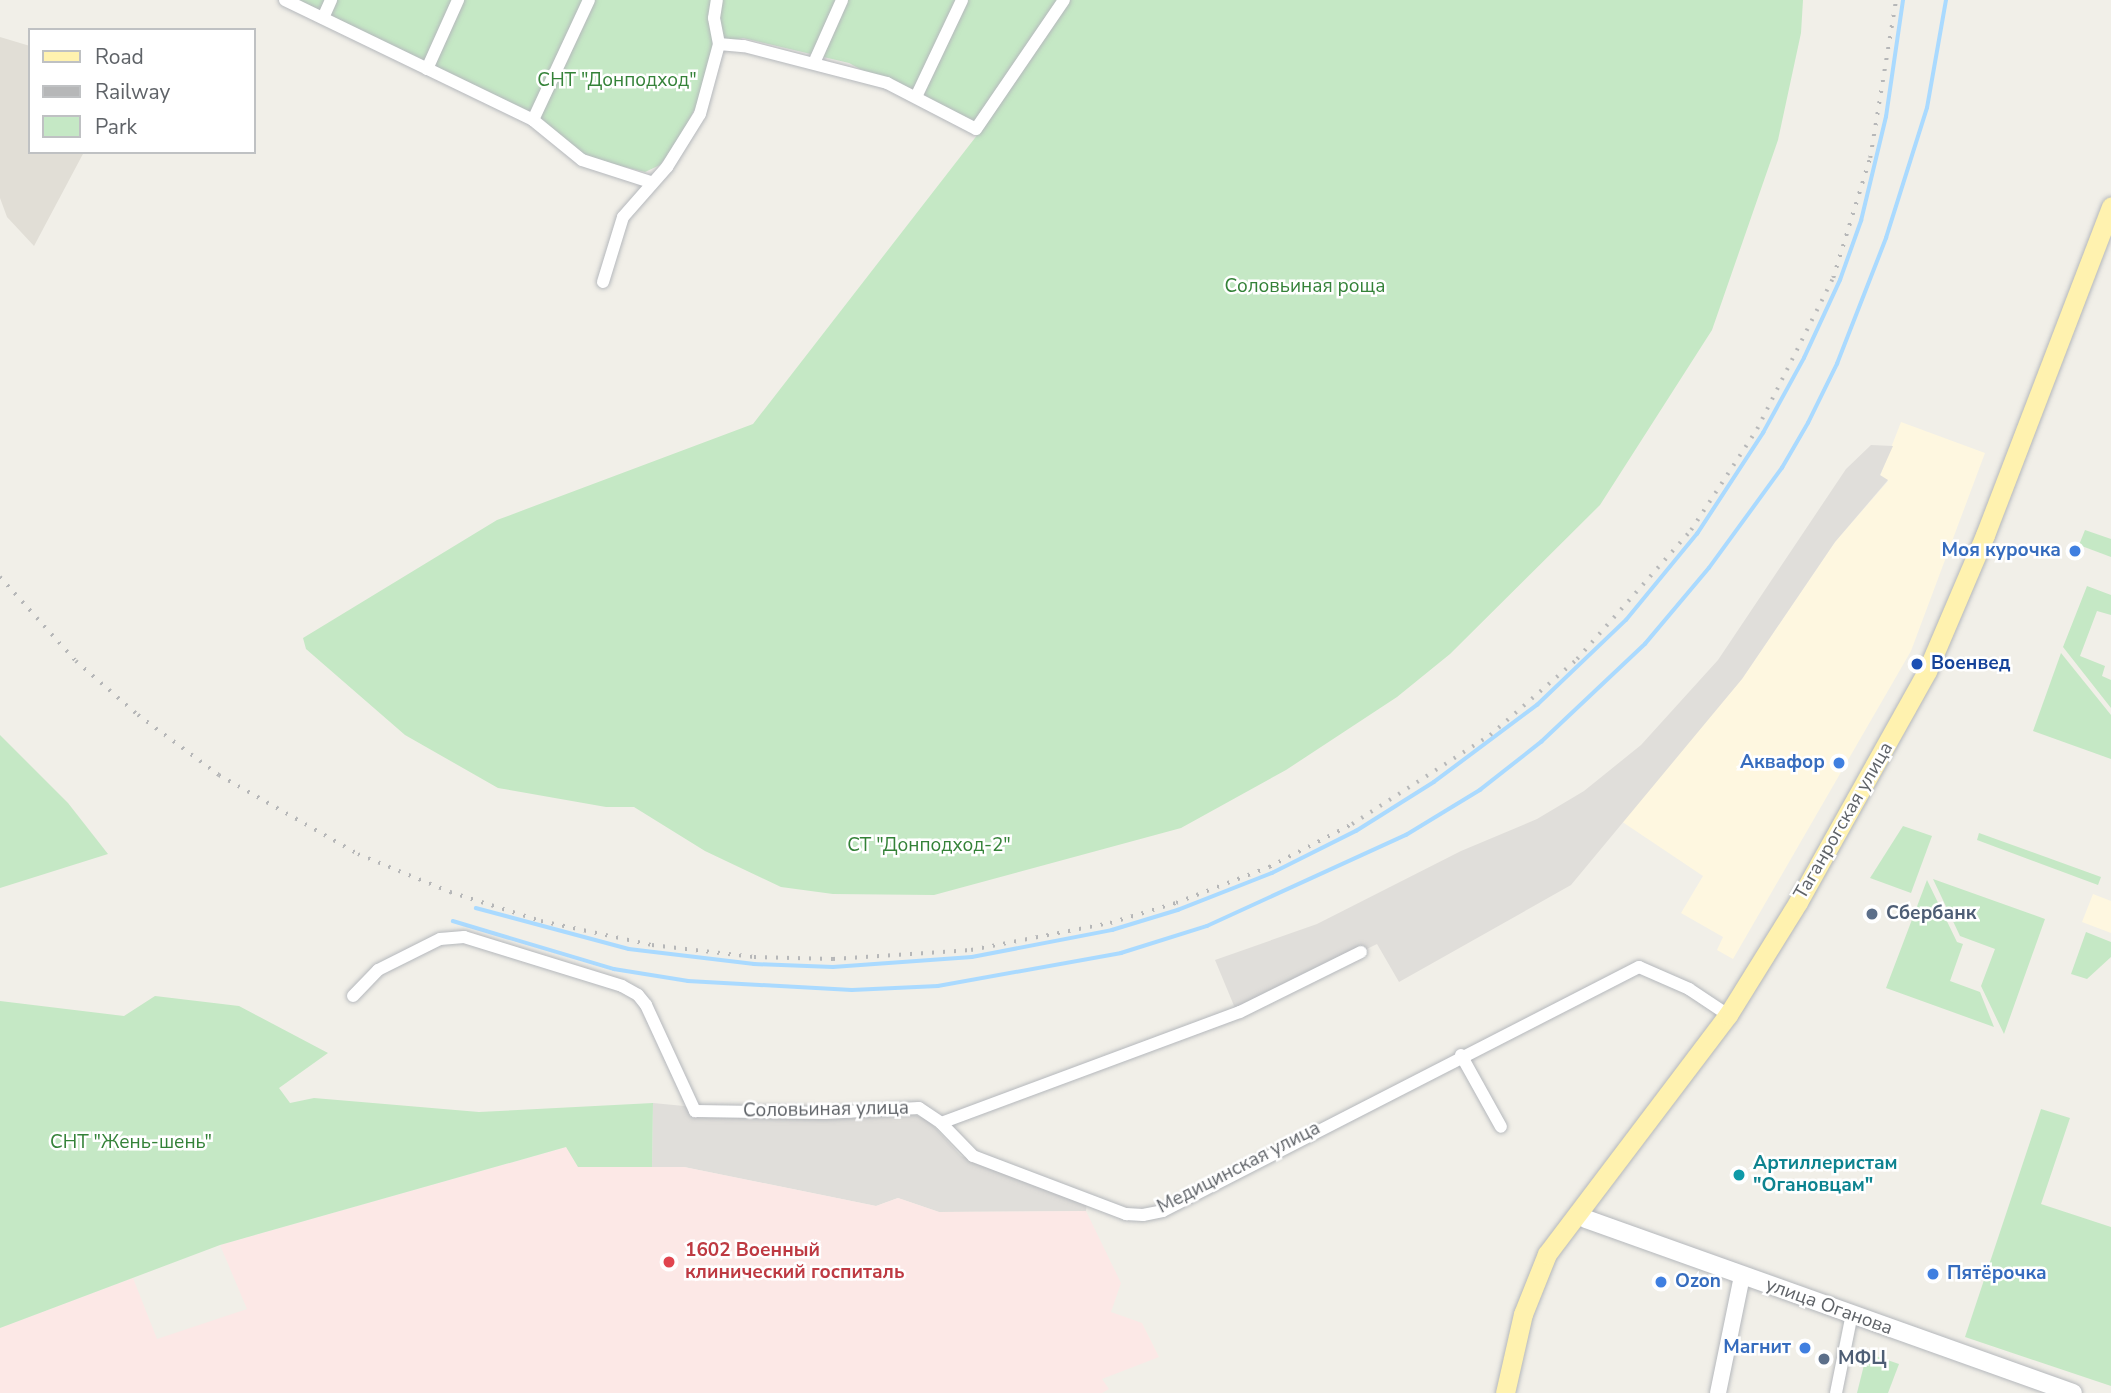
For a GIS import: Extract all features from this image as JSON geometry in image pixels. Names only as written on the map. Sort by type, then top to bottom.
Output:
[{"type":"main road","name":"Таганрогская улица","points":[[2005,500],[2111,206]]},
{"type":"main road","name":"Таганрогская улица","points":[[1505,1393],[1534,1282],[1580,1217],[1733,1019],[1927,671],[2005,500],[2111,241]]},
{"type":"main road","name":"Таганрогская улица","points":[[1518,1393],[1545,1287],[1580,1217]]},
{"type":"main road","name":"улица Оганова","points":[[1580,1217],[2073,1393]]},
{"type":"street","points":[[285,0],[533,120],[582,160],[650,182]]},
{"type":"street","points":[[323,18],[331,0]]},
{"type":"street","points":[[427,69],[458,0]]},
{"type":"street","points":[[533,120],[589,0]]},
{"type":"street","points":[[603,282],[623,217],[650,182],[667,167],[700,114],[719,44],[714,18],[718,0]]},
{"type":"street","points":[[814,63],[842,0]]},
{"type":"street","points":[[916,97],[962,0]]},
{"type":"street","points":[[719,44],[814,63],[887,83],[976,129],[1064,0]]},
{"type":"street","name":"Соловьиная улица","points":[[354,996],[378,970],[440,939],[464,937],[622,986],[638,995],[646,1005],[695,1111],[825,1113],[919,1108],[941,1123]]},
{"type":"street","points":[[941,1123],[1240,1012],[1361,952]]},
{"type":"street","name":"Медицинская улица","points":[[941,1123],[973,1156],[1126,1214],[1143,1215],[1163,1211],[1461,1055],[1639,967],[1689,989],[1733,1019]]},
{"type":"street","points":[[1461,1055],[1501,1127]]},
{"type":"street","points":[[1718,1393],[1742,1276]]},
{"type":"street","points":[[1836,1393],[1852,1314]]},
{"type":"shaded area","points":[[0,37],[28,45],[28,154],[83,154],[34,246],[7,217],[0,198]]},
{"type":"shaded area","points":[[1901,422],[1985,453],[1911,651],[1733,959],[1717,950],[1723,937],[1681,913],[1703,876],[1621,821],[1742,679],[1835,542],[1888,481],[1880,476]]},
{"type":"shaded area","points":[[1871,445],[1893,446],[1880,475],[1888,480],[1835,542],[1742,679],[1571,885],[1399,982],[1377,944],[1237,1013],[1215,960],[1317,924],[1461,851],[1537,819],[1584,791],[1641,745],[1718,660],[1846,469]]},
{"type":"shaded area","points":[[2093,894],[2111,901],[2111,933],[2082,922]]},
{"type":"shaded area","points":[[653,1103],[798,1117],[905,1112],[927,1119],[961,1156],[1087,1201],[1086,1211],[939,1212],[898,1198],[876,1206],[684,1167],[652,1167]]},
{"type":"shaded area","name":"1602 Военный клинический госпиталь","points":[[567,1147],[578,1167],[684,1167],[876,1206],[898,1198],[939,1212],[1086,1211],[1121,1283],[1111,1312],[1142,1323],[1159,1357],[1102,1379],[1109,1389],[1102,1393],[0,1393],[0,1328],[133,1278],[157,1339],[247,1309],[220,1245]]},
{"type":"green space","name":"Соловьиная роща","points":[[294,0],[1803,0],[1801,33],[1778,140],[1712,330],[1600,505],[1450,654],[1397,697],[1286,770],[1181,828],[934,895],[833,894],[781,887],[705,851],[634,807],[606,807],[498,788],[405,735],[306,649],[303,638],[497,520],[753,424],[978,134],[849,63],[743,38],[715,45],[707,85],[679,140],[660,165],[645,172],[588,158],[485,94]]},
{"type":"green space","points":[[2085,530],[2111,539],[2111,557],[2079,545]]},
{"type":"green space","points":[[2087,586],[2111,595],[2111,615],[2097,611],[2080,656],[2105,666],[2102,676],[2111,680],[2111,708],[2063,647]]},
{"type":"green space","points":[[2061,653],[2111,715],[2111,759],[2033,731]]},
{"type":"green space","points":[[0,735],[68,803],[108,854],[0,888]]},
{"type":"green space","points":[[1903,826],[1932,836],[1911,893],[1870,878]]},
{"type":"green space","points":[[1979,833],[2101,877],[2098,885],[1977,840]]},
{"type":"green space","points":[[1933,879],[2045,919],[2004,1034],[1981,986],[1995,949],[1960,936]]},
{"type":"green space","points":[[1927,880],[1957,942],[1963,944],[1950,981],[1980,992],[1994,1027],[1886,988]]},
{"type":"green space","points":[[2086,932],[2111,942],[2111,957],[2087,979],[2071,974]]},
{"type":"green space","name":"СНТ \"Жень-шень\"","points":[[155,996],[239,1006],[328,1053],[279,1088],[290,1103],[314,1098],[479,1112],[653,1103],[652,1167],[578,1167],[566,1147],[220,1245],[0,1328],[0,1001],[124,1016]]},
{"type":"green space","points":[[2041,1109],[2070,1118],[2041,1204],[2111,1227],[2111,1386],[1965,1337]]},
{"type":"green space","points":[[1867,1353],[1899,1364],[1888,1393],[1857,1393]]},
{"type":"waterway","points":[[476,908],[629,949],[754,964],[833,967],[972,957],[1112,930],[1178,910],[1272,873],[1356,831],[1434,782],[1537,705],[1626,620],[1697,534],[1763,433],[1804,358],[1840,280],[1861,221],[1886,117],[1903,0]]},
{"type":"waterway","points":[[453,921],[614,969],[688,981],[852,990],[938,986],[1121,953],[1207,926],[1406,835],[1480,790],[1541,742],[1645,644],[1709,568],[1782,468],[1837,364],[1886,238],[1927,108],[1946,0]]},
{"type":"railway","points":[[0,577],[76,661],[138,715],[219,775],[358,854],[450,892],[541,921],[652,945],[754,957],[833,959],[971,950],[1110,923],[1176,903],[1269,867],[1352,824],[1490,735],[1577,659],[1691,530],[1757,429],[1833,278],[1870,158],[1896,0]]},
{"type":"place","name":"Моя курочка","points":[[2075,551]]},
{"type":"place","name":"Военвед","points":[[1917,664]]},
{"type":"place","name":"Аквафор","points":[[1839,763]]},
{"type":"place","name":"Сбербанк","points":[[1872,914]]},
{"type":"place","name":"Артиллеристам \"Огановцам\"","points":[[1739,1175]]},
{"type":"place","name":"1602 Военный клинический госпиталь","points":[[669,1262]]},
{"type":"place","name":"Пятёрочка","points":[[1933,1274]]},
{"type":"place","name":"Ozon","points":[[1661,1282]]},
{"type":"place","name":"Магнит","points":[[1805,1348]]},
{"type":"place","name":"МФЦ","points":[[1824,1359]]},
{"type":"park label","name":"СНТ \"Донподход\"","points":[[617,81]]},
{"type":"park label","name":"СТ \"Донподход-2\"","points":[[929,846]]}]
